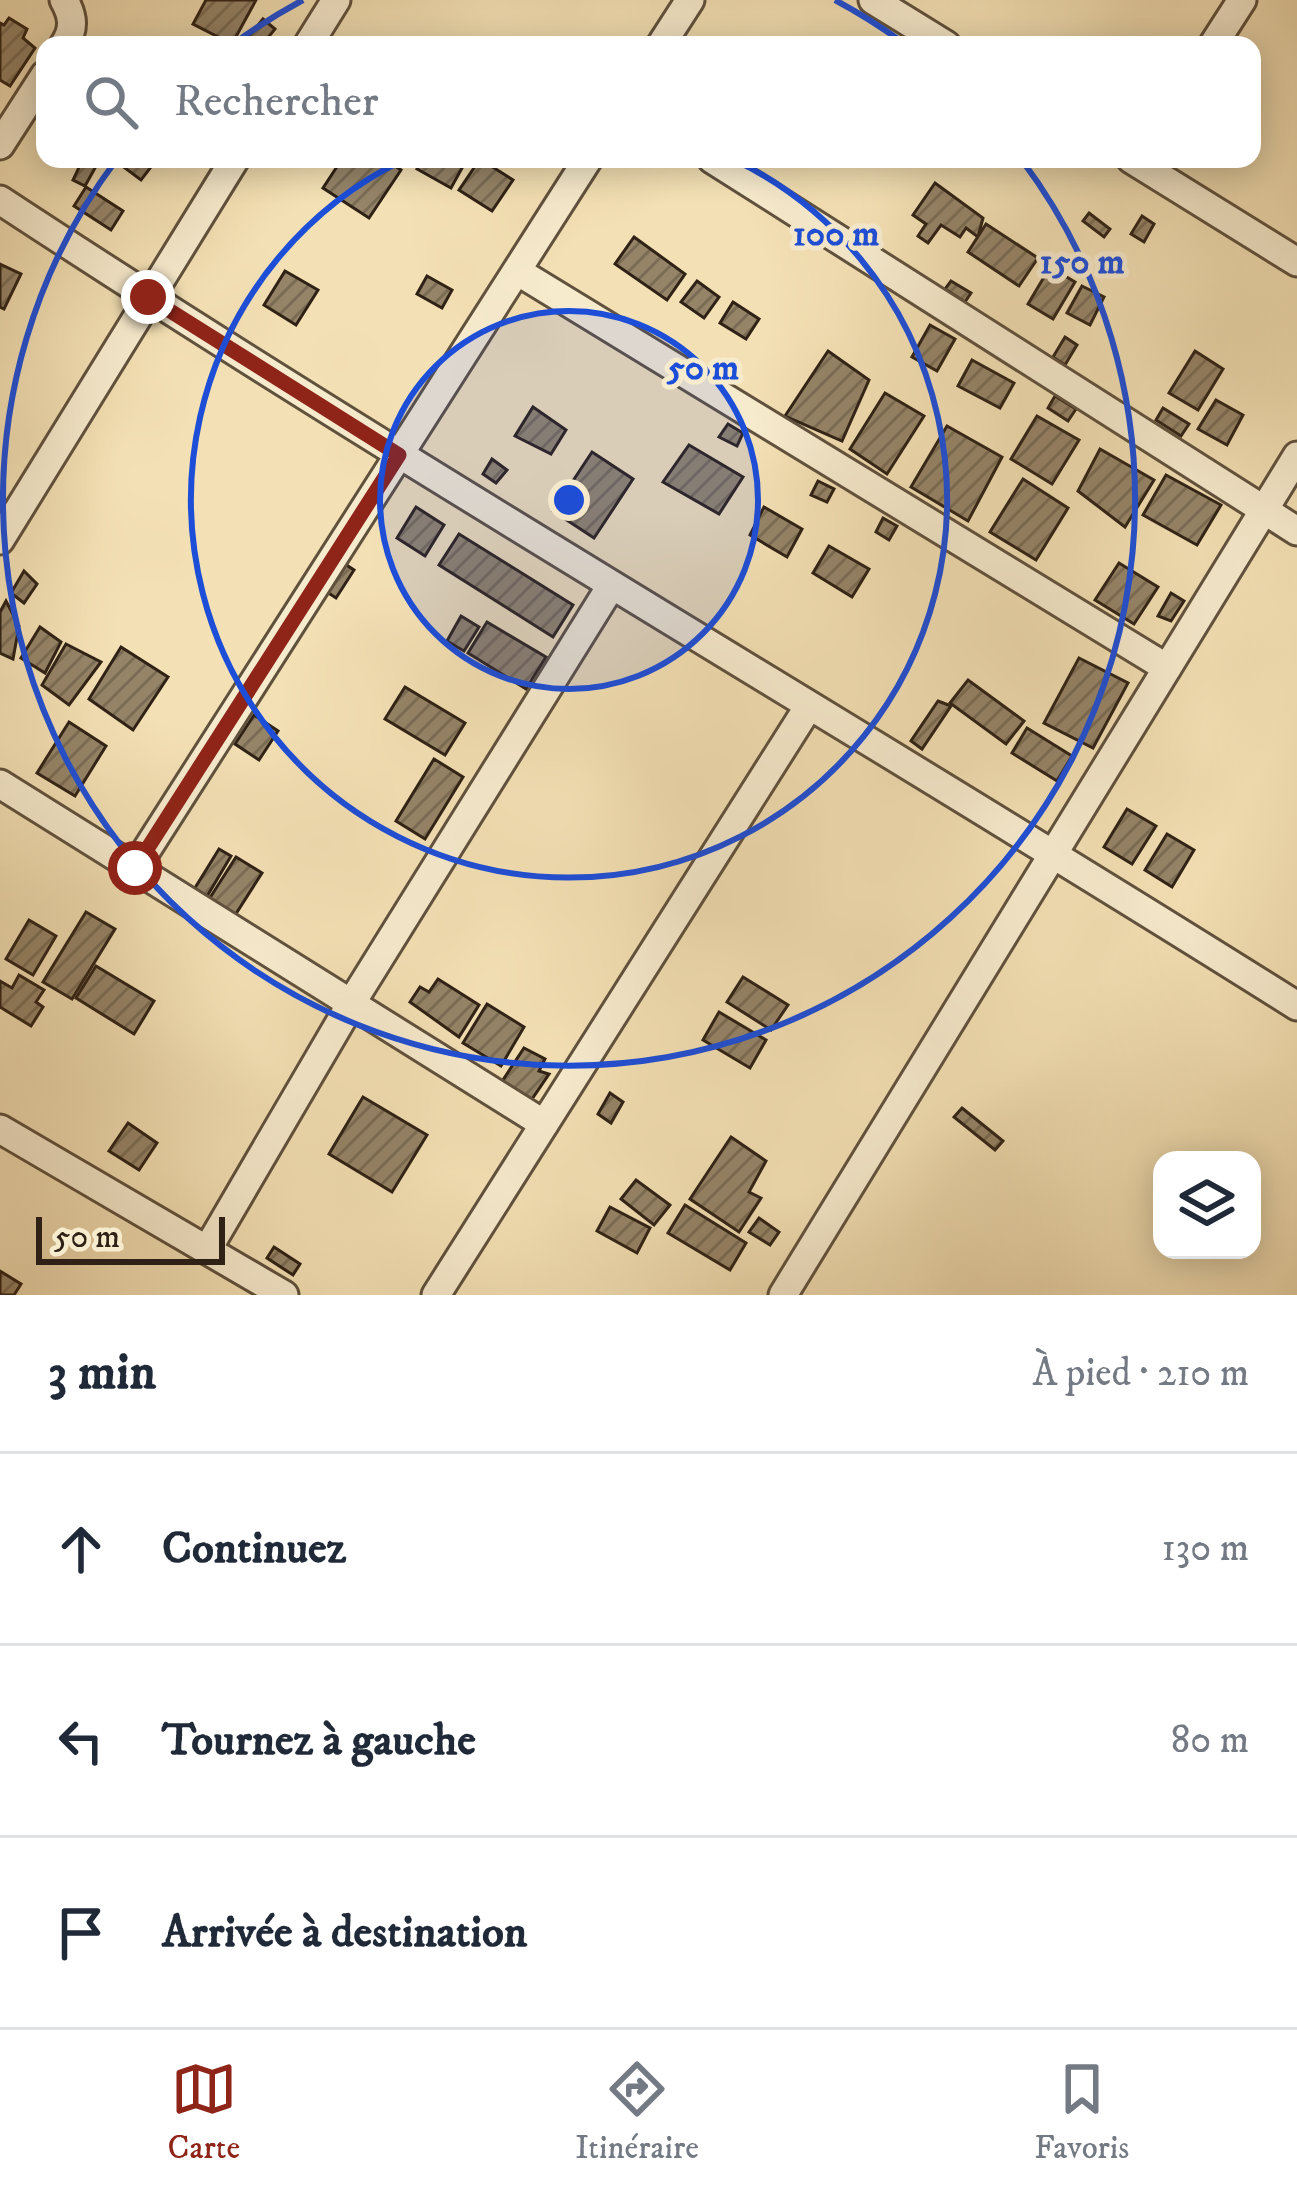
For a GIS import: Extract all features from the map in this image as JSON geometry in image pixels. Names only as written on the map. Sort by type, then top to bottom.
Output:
[{"type":"street","points":[[64,0],[72,14],[69,36]]},
{"type":"street","points":[[314,36],[336,0]]},
{"type":"street","points":[[667,36],[690,0]]},
{"type":"street","points":[[873,0],[931,36]]},
{"type":"street","points":[[1220,36],[1242,0]]},
{"type":"street","points":[[0,145],[36,89]]},
{"type":"street","points":[[0,540],[230,168]]},
{"type":"street","points":[[135,868],[582,168]]},
{"type":"street","points":[[726,168],[1297,531]]},
{"type":"street","points":[[1149,168],[1297,262]]},
{"type":"street","points":[[0,200],[399,455],[1297,1006]]},
{"type":"street","points":[[517,271],[1167,668]]},
{"type":"street","points":[[790,1292],[1297,456]]},
{"type":"street","points":[[207,1250],[352,1002],[610,586]]},
{"type":"street","points":[[436,1295],[809,706]]},
{"type":"street","points":[[0,784],[544,1124]]},
{"type":"street","points":[[0,1129],[276,1293]]},
{"type":"building","points":[[206,0],[256,0],[236,36],[216,36],[193,24]]},
{"type":"building","points":[[9,18],[27,29],[23,38],[35,48],[10,86],[0,80],[0,23],[4,25]]},
{"type":"building","points":[[263,19],[275,29],[269,36],[249,36]]},
{"type":"building","points":[[79,168],[95,168],[85,186],[73,180]]},
{"type":"building","points":[[125,168],[150,168],[141,180]]},
{"type":"building","points":[[336,168],[401,170],[369,218],[323,188]]},
{"type":"building","points":[[418,168],[462,168],[451,188]]},
{"type":"building","points":[[474,168],[494,168],[513,180],[492,211],[459,190]]},
{"type":"building","points":[[935,183],[983,218],[978,237],[966,228],[960,237],[941,225],[928,243],[918,236],[926,224],[913,215]]},
{"type":"building","points":[[86,187],[123,211],[111,230],[74,206]]},
{"type":"building","points":[[1089,213],[1110,229],[1104,237],[1083,221]]},
{"type":"building","points":[[1142,216],[1154,224],[1144,242],[1131,234]]},
{"type":"building","points":[[986,224],[1038,258],[1019,286],[968,252]]},
{"type":"building","points":[[634,237],[685,274],[667,300],[615,264]]},
{"type":"building","points":[[0,264],[21,274],[4,309],[0,307]]},
{"type":"building","points":[[1050,267],[1075,282],[1053,319],[1028,304]]},
{"type":"building","points":[[285,271],[318,290],[296,325],[264,305]]},
{"type":"building","points":[[427,276],[452,290],[442,308],[417,294]]},
{"type":"building","points":[[697,281],[719,297],[704,318],[681,302]]},
{"type":"building","points":[[951,281],[971,293],[965,302],[945,289]]},
{"type":"building","points":[[1082,286],[1104,297],[1090,325],[1067,313]]},
{"type":"building","points":[[733,302],[759,319],[746,339],[720,323]]},
{"type":"building","points":[[930,325],[955,339],[937,371],[912,357]]},
{"type":"building","points":[[1065,337],[1077,345],[1065,365],[1053,357]]},
{"type":"building","points":[[828,351],[869,380],[842,441],[785,416]]},
{"type":"building","points":[[1195,351],[1223,369],[1198,410],[1169,393]]},
{"type":"building","points":[[972,360],[1014,383],[1000,408],[958,386]]},
{"type":"building","points":[[885,393],[924,416],[887,474],[850,449]]},
{"type":"building","points":[[1055,396],[1076,409],[1068,421],[1048,408]]},
{"type":"building","points":[[1216,400],[1243,415],[1227,445],[1198,429]]},
{"type":"building","points":[[533,407],[566,430],[551,454],[515,436]]},
{"type":"building","points":[[1163,408],[1189,424],[1181,436],[1156,420]]},
{"type":"building","points":[[1037,416],[1079,440],[1052,484],[1011,459]]},
{"type":"building","points":[[728,424],[743,433],[737,446],[719,437]]},
{"type":"building","points":[[947,426],[1002,457],[968,521],[911,487]]},
{"type":"building","points":[[689,445],[743,477],[719,514],[663,482]]},
{"type":"building","points":[[1100,449],[1154,480],[1125,527],[1078,491]]},
{"type":"building","points":[[592,452],[633,479],[594,538],[553,511]]},
{"type":"building","points":[[492,459],[507,470],[496,483],[483,474]]},
{"type":"building","points":[[1166,475],[1221,505],[1197,545],[1143,515]]},
{"type":"building","points":[[1023,479],[1068,508],[1036,560],[990,532]]},
{"type":"building","points":[[818,481],[834,489],[827,502],[811,495]]},
{"type":"building","points":[[416,507],[444,525],[425,556],[397,538]]},
{"type":"building","points":[[764,507],[802,529],[787,557],[750,535]]},
{"type":"building","points":[[883,518],[897,526],[889,540],[876,532]]},
{"type":"building","points":[[459,534],[573,605],[553,637],[439,565]]},
{"type":"building","points":[[829,546],[869,569],[852,597],[813,573]]},
{"type":"building","points":[[342,562],[354,570],[336,598],[324,590]]},
{"type":"building","points":[[1119,563],[1158,587],[1134,624],[1095,600]]},
{"type":"building","points":[[24,571],[37,584],[24,603],[11,593]]},
{"type":"building","points":[[1171,593],[1184,601],[1171,621],[1158,616]]},
{"type":"building","points":[[6,601],[19,626],[13,659],[0,653],[0,612]]},
{"type":"building","points":[[461,616],[479,627],[464,651],[447,641]]},
{"type":"building","points":[[487,622],[546,657],[526,689],[468,653]]},
{"type":"building","points":[[40,627],[61,642],[45,673],[21,658]]},
{"type":"building","points":[[66,644],[101,662],[69,705],[42,685]]},
{"type":"building","points":[[121,647],[168,677],[133,730],[89,699]]},
{"type":"building","points":[[1079,658],[1128,683],[1093,748],[1044,723]]},
{"type":"building","points":[[968,680],[1024,721],[1006,744],[950,703]]},
{"type":"building","points":[[405,687],[465,723],[445,755],[385,719]]},
{"type":"building","points":[[938,701],[951,706],[922,749],[911,741]]},
{"type":"building","points":[[254,715],[278,731],[259,760],[235,744]]},
{"type":"building","points":[[69,722],[106,746],[75,796],[37,773]]},
{"type":"building","points":[[1027,728],[1072,756],[1057,781],[1012,753]]},
{"type":"building","points":[[434,759],[463,777],[425,839],[396,821]]},
{"type":"building","points":[[1127,809],[1156,826],[1132,864],[1104,847]]},
{"type":"building","points":[[1167,834],[1194,850],[1172,887],[1145,870]]},
{"type":"building","points":[[219,849],[231,856],[203,903],[190,896]]},
{"type":"building","points":[[236,857],[262,873],[232,920],[206,904]]},
{"type":"building","points":[[86,912],[115,929],[72,999],[43,982]]},
{"type":"building","points":[[29,920],[56,936],[33,975],[6,959]]},
{"type":"building","points":[[96,966],[154,1001],[134,1034],[76,998]]},
{"type":"building","points":[[19,975],[44,990],[36,1002],[43,1007],[31,1026],[0,1007],[0,981],[12,988]]},
{"type":"building","points":[[743,977],[788,1005],[771,1030],[727,1002]]},
{"type":"building","points":[[438,979],[479,1005],[459,1037],[410,1002],[420,987],[429,992]]},
{"type":"building","points":[[487,1004],[524,1027],[501,1066],[463,1043]]},
{"type":"building","points":[[719,1012],[766,1040],[750,1068],[703,1040]]},
{"type":"building","points":[[524,1048],[545,1059],[539,1071],[549,1074],[532,1099],[501,1083]]},
{"type":"building","points":[[610,1093],[623,1102],[611,1123],[598,1114]]},
{"type":"building","points":[[363,1097],[427,1135],[392,1192],[329,1154]]},
{"type":"building","points":[[962,1108],[1003,1141],[995,1150],[954,1117]]},
{"type":"building","points":[[128,1123],[157,1143],[139,1170],[109,1151]]},
{"type":"building","points":[[731,1137],[766,1161],[749,1192],[761,1198],[739,1232],[690,1199]]},
{"type":"building","points":[[636,1180],[670,1205],[654,1225],[621,1199]]},
{"type":"building","points":[[685,1205],[746,1243],[730,1270],[668,1233]]},
{"type":"building","points":[[610,1207],[650,1228],[637,1253],[597,1231]]},
{"type":"building","points":[[759,1218],[779,1232],[770,1245],[749,1232]]},
{"type":"building","points":[[274,1247],[300,1264],[293,1275],[267,1258]]},
{"type":"building","points":[[0,1271],[21,1284],[14,1295],[0,1295]]},
{"type":"route","points":[[135,868],[399,455],[148,297]]}]
